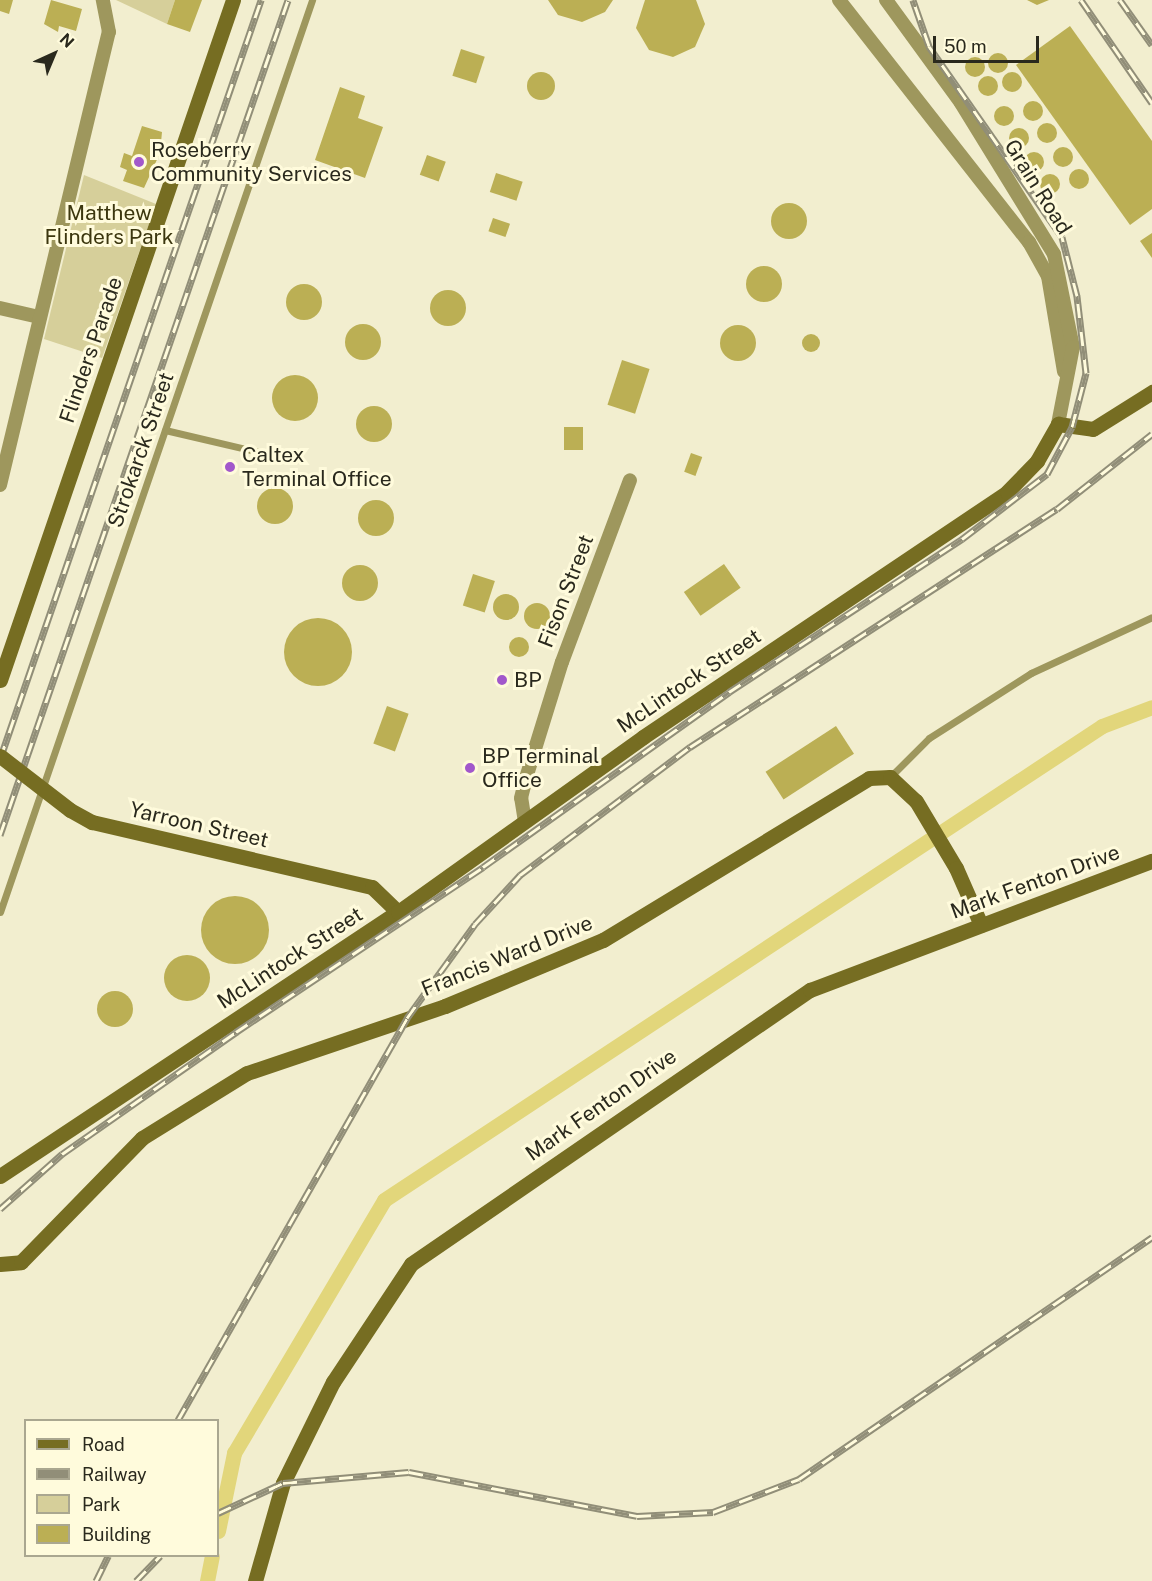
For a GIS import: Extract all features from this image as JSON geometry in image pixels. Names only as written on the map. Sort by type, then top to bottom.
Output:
[{"type":"street","points":[[0,485],[109,32],[103,0]]},
{"type":"street","name":"Flinders Parade","points":[[0,680],[233,0]]},
{"type":"street","points":[[838,0],[1029,242],[1048,276],[1066,395]]},
{"type":"street","name":"Grain Road","points":[[886,0],[962,103],[1054,254],[1073,347],[1066,395],[1058,424]]},
{"type":"street","points":[[0,308],[39,317]]},
{"type":"street","points":[[1058,424],[1093,429],[1152,392]]},
{"type":"street","name":"McLintock Street","points":[[0,1176],[398,912],[525,822],[1007,492],[1037,460],[1058,424]]},
{"type":"street","name":"Fison Street","points":[[525,822],[521,798],[561,662],[630,480]]},
{"type":"street","name":"Yarroon Street","points":[[0,756],[70,810],[92,822],[372,887],[398,912]]},
{"type":"street","points":[[890,777],[904,786],[928,821],[956,868],[981,925]]},
{"type":"street","name":"Francis Ward Drive","points":[[0,1264],[21,1262],[142,1138],[247,1073],[546,967],[661,908],[853,784],[890,777]]},
{"type":"street","name":"Mark Fenton Drive","points":[[255,1581],[283,1482],[333,1382],[411,1264],[810,990],[1152,861]]},
{"type":"lane","name":"Strokarck Street","points":[[0,912],[312,0]]},
{"type":"lane","points":[[165,430],[289,459]]},
{"type":"lane","points":[[890,777],[929,738],[1031,673],[1152,617]]},
{"type":"green space","points":[[116,0],[175,0],[167,24]]},
{"type":"green space","name":"Matthew Flinders Park","points":[[84,175],[156,204],[102,358],[44,339]]},
{"type":"building","points":[[0,0],[13,0],[9,14],[0,11]]},
{"type":"building","points":[[51,0],[82,9],[76,31],[59,26],[58,32],[44,24]]},
{"type":"building","points":[[175,0],[202,0],[190,32],[167,24]]},
{"type":"building","points":[[548,0],[613,0],[605,12],[582,22],[558,15]]},
{"type":"building","points":[[645,0],[696,0],[705,24],[695,47],[673,57],[649,50],[636,28]]},
{"type":"building","points":[[1027,0],[1049,0],[1037,5]]},
{"type":"building","points":[[1070,26],[1152,141],[1152,209],[1130,225],[1016,65]]},
{"type":"building","points":[[461,49],[485,57],[476,83],[452,76]]},
{"type":"building","points":[[994,53],[1002,53],[1008,59],[1008,67],[1002,73],[994,73],[988,67],[988,59]]},
{"type":"building","points":[[971,57],[979,57],[985,63],[985,71],[979,77],[971,77],[965,71],[965,63]]},
{"type":"building","points":[[541,72],[551,76],[555,86],[551,96],[541,100],[531,96],[527,86],[531,76]]},
{"type":"building","points":[[1008,72],[1016,72],[1022,78],[1022,86],[1016,92],[1008,92],[1002,86],[1002,78]]},
{"type":"building","points":[[984,76],[992,76],[998,82],[998,90],[992,96],[984,96],[978,90],[978,82]]},
{"type":"building","points":[[340,87],[365,96],[358,118],[383,127],[365,178],[315,160]]},
{"type":"building","points":[[1029,101],[1037,101],[1043,107],[1043,115],[1037,121],[1029,121],[1023,115],[1023,107]]},
{"type":"building","points":[[1000,106],[1008,106],[1014,112],[1014,120],[1008,126],[1000,126],[994,120],[994,112]]},
{"type":"building","points":[[1043,123],[1051,123],[1057,129],[1057,137],[1051,143],[1043,143],[1037,137],[1037,129]]},
{"type":"building","name":"Roseberry Community Services","points":[[142,126],[162,132],[160,153],[144,188],[123,181],[127,170],[120,167],[124,153],[132,156]]},
{"type":"building","points":[[1015,128],[1023,128],[1029,134],[1029,142],[1023,148],[1015,148],[1009,142],[1009,134]]},
{"type":"building","points":[[1059,147],[1067,147],[1073,153],[1073,161],[1067,167],[1059,167],[1053,161],[1053,153]]},
{"type":"building","points":[[1030,152],[1038,152],[1044,158],[1044,166],[1038,172],[1030,172],[1024,166],[1024,158]]},
{"type":"building","points":[[427,155],[446,162],[439,182],[420,175]]},
{"type":"building","points":[[1075,169],[1083,169],[1089,175],[1089,183],[1083,189],[1075,189],[1069,183],[1069,175]]},
{"type":"building","points":[[496,173],[523,182],[516,201],[490,192]]},
{"type":"building","points":[[1046,174],[1054,174],[1060,180],[1060,188],[1054,194],[1046,194],[1040,188],[1040,180]]},
{"type":"building","points":[[789,203],[802,208],[807,221],[802,234],[789,239],[776,234],[771,221],[776,208]]},
{"type":"building","points":[[493,218],[510,224],[505,237],[488,231]]},
{"type":"building","points":[[1152,233],[1152,258],[1140,241]]},
{"type":"building","points":[[764,266],[777,271],[782,284],[777,297],[764,302],[751,297],[746,284],[751,271]]},
{"type":"building","points":[[304,284],[317,289],[322,302],[317,315],[304,320],[291,315],[286,302],[291,289]]},
{"type":"building","points":[[448,290],[461,295],[466,308],[461,321],[448,326],[435,321],[430,308],[435,295]]},
{"type":"building","points":[[363,324],[376,329],[381,342],[376,355],[363,360],[350,355],[345,342],[350,329]]},
{"type":"building","points":[[738,325],[751,330],[756,343],[751,356],[738,361],[725,356],[720,343],[725,330]]},
{"type":"building","points":[[811,334],[817,337],[820,343],[817,349],[811,352],[805,349],[802,343],[805,337]]},
{"type":"building","points":[[622,360],[650,369],[635,414],[607,405]]},
{"type":"building","points":[[295,375],[311,382],[318,398],[311,414],[295,421],[279,414],[272,398],[279,382]]},
{"type":"building","points":[[374,406],[387,411],[392,424],[387,437],[374,442],[361,437],[356,424],[361,411]]},
{"type":"building","points":[[564,427],[583,427],[583,450],[564,450]]},
{"type":"building","points":[[691,453],[702,457],[695,476],[684,472]]},
{"type":"building","points":[[275,488],[288,493],[293,506],[288,519],[275,524],[262,519],[257,506],[262,493]]},
{"type":"building","points":[[376,500],[389,505],[394,518],[389,531],[376,536],[363,531],[358,518],[363,505]]},
{"type":"building","points":[[724,564],[741,588],[700,616],[684,592]]},
{"type":"building","points":[[360,565],[373,570],[378,583],[373,596],[360,601],[347,596],[342,583],[347,570]]},
{"type":"building","points":[[473,574],[495,581],[485,612],[463,605]]},
{"type":"building","points":[[506,594],[515,598],[519,607],[515,616],[506,620],[497,616],[493,607],[497,598]]},
{"type":"building","points":[[537,603],[546,607],[550,616],[546,625],[537,629],[528,625],[524,616],[528,607]]},
{"type":"building","points":[[311,618],[325,618],[337,623],[347,633],[352,652],[347,671],[337,681],[325,686],[311,686],[299,681],[289,671],[284,659],[284,645],[289,633],[299,623]]},
{"type":"building","points":[[519,637],[526,640],[529,647],[526,654],[519,657],[512,654],[509,647],[512,640]]},
{"type":"building","points":[[387,706],[409,714],[395,751],[373,744]]},
{"type":"building","points":[[836,726],[854,754],[784,799],[766,772]]},
{"type":"building","points":[[228,896],[242,896],[254,901],[264,911],[269,930],[264,949],[254,959],[242,964],[228,964],[216,959],[206,949],[201,937],[201,923],[206,911],[216,901]]},
{"type":"building","points":[[187,955],[203,962],[210,978],[203,994],[187,1001],[171,994],[164,978],[171,962]]},
{"type":"building","points":[[115,991],[128,996],[133,1009],[128,1022],[115,1027],[102,1022],[97,1009],[102,996]]},
{"type":"waterway","points":[[219,1526],[234,1453],[384,1200],[1102,726],[1152,707]]},
{"type":"waterway","points":[[207,1581],[212,1557]]},
{"type":"railway","points":[[0,759],[261,0]]},
{"type":"railway","points":[[0,835],[288,0]]},
{"type":"railway","points":[[0,1209],[62,1154],[236,1032],[483,867],[729,692],[962,539],[1047,474],[1072,427],[1086,373],[1077,296],[1062,237],[929,46],[913,0]]},
{"type":"railway","points":[[1081,0],[1152,103]]},
{"type":"railway","points":[[1120,0],[1152,45]]},
{"type":"railway","points":[[179,1419],[407,1018],[475,924],[520,875],[690,747],[1057,509],[1152,434]]},
{"type":"railway","points":[[219,1513],[283,1483],[409,1472],[637,1516],[713,1512],[799,1479],[1152,1237]]},
{"type":"railway","points":[[96,1581],[108,1557]]},
{"type":"railway","points":[[136,1581],[159,1557]]},
{"type":"place","name":"Roseberry Community Services","points":[[139,162]]},
{"type":"place","name":"Caltex Terminal Office","points":[[230,467]]},
{"type":"place","name":"BP","points":[[502,680]]},
{"type":"place","name":"BP Terminal Office","points":[[470,768]]}]
